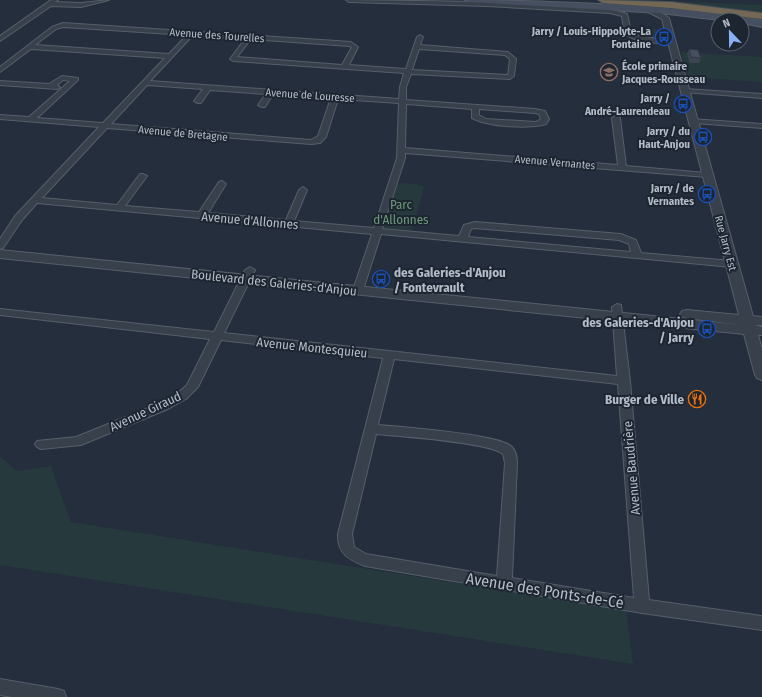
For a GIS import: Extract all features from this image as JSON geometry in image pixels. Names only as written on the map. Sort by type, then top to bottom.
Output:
[{"type":"highway","points":[[603,0],[671,5],[710,12]]},
{"type":"highway","points":[[683,0],[736,2]]},
{"type":"highway","points":[[750,18],[762,17]]},
{"type":"main road","points":[[469,0],[651,10],[710,15]]},
{"type":"main road","points":[[750,20],[762,24]]},
{"type":"street","points":[[0,39],[52,2],[79,5],[106,0]]},
{"type":"street","points":[[349,0],[486,4],[613,11],[626,16],[628,32],[631,36],[648,40],[672,42]]},
{"type":"street","points":[[651,10],[665,18],[680,12]]},
{"type":"street","name":"Rue Jarry Est","points":[[665,18],[732,264],[753,327],[762,375]]},
{"type":"street","name":"Avenue des Tourelles","points":[[30,47],[54,28],[67,25],[351,44],[355,47],[344,68]]},
{"type":"street","points":[[0,247],[18,218],[192,33]]},
{"type":"street","points":[[249,37],[233,59],[498,78],[508,78],[511,76],[512,57],[506,53],[418,47]]},
{"type":"street","points":[[360,285],[402,150],[401,102],[404,82],[418,47],[420,37]]},
{"type":"street","points":[[0,70],[30,47],[170,56]]},
{"type":"street","points":[[30,120],[76,78],[62,78],[51,86]]},
{"type":"street","points":[[0,83],[66,88]]},
{"type":"street","name":"Avenue de Louresse","points":[[145,83],[476,107],[538,112],[544,115],[545,119],[543,122],[536,124],[484,121],[475,116],[476,107]]},
{"type":"street","points":[[198,101],[208,88]]},
{"type":"street","points":[[685,91],[762,96]]},
{"type":"street","points":[[262,105],[271,92]]},
{"type":"street","name":"Avenue de Bretagne","points":[[0,117],[311,142],[317,141],[322,137],[335,97]]},
{"type":"street","points":[[616,118],[622,168]]},
{"type":"street","points":[[694,123],[762,126]]},
{"type":"street","points":[[694,123],[762,130]]},
{"type":"street","name":"Avenue Vernantes","points":[[402,150],[707,174]]},
{"type":"street","points":[[119,208],[143,176]]},
{"type":"street","points":[[202,215],[222,184]]},
{"type":"street","points":[[289,223],[303,190]]},
{"type":"street","name":"Avenue d'Allonnes","points":[[36,200],[732,264]]},
{"type":"street","points":[[463,239],[467,228],[475,225],[621,237],[634,242],[636,255]]},
{"type":"street","name":"Boulevard des Galeries-d'Anjou","points":[[0,247],[753,327],[762,321]]},
{"type":"street","name":"Avenue Giraud","points":[[41,444],[77,442],[164,406],[182,396],[192,387],[247,274]]},
{"type":"street","name":"Avenue Montesquieu","points":[[0,312],[624,382]]},
{"type":"street","name":"Avenue Baudrière","points":[[618,312],[642,606]]},
{"type":"street","points":[[389,356],[372,429],[485,443],[506,449],[510,455],[511,463],[504,583]]},
{"type":"street","name":"Avenue des Ponts-de-Cé","points":[[372,429],[344,543],[347,550],[355,556],[365,560],[642,606],[762,623]]},
{"type":"street","points":[[0,687],[58,697]]},
{"type":"green space","points":[[638,0],[762,5],[762,14]]},
{"type":"green space","points":[[649,28],[656,29],[665,39],[654,39],[646,36],[644,30]]},
{"type":"green space","points":[[681,52],[762,57],[762,82],[688,77]]},
{"type":"green space","name":"Parc d'Allonnes","points":[[392,184],[416,184],[424,187],[412,230],[380,228]]},
{"type":"green space","points":[[0,456],[17,471],[51,466],[71,522],[626,610],[633,664],[0,565]]},
{"type":"building","points":[[689,49],[698,50],[701,58],[691,57]]},
{"type":"place","name":"Jarry / Louis-Hippolyte-La Fontaine","points":[[664,37]]},
{"type":"place","name":"École primaire Jacques-Rousseau","points":[[609,72]]},
{"type":"place","name":"Jarry / André-Laurendeau","points":[[683,104]]},
{"type":"place","name":"Jarry / du Haut-Anjou","points":[[703,137]]},
{"type":"place","name":"Jarry / de Vernantes","points":[[707,194]]},
{"type":"place","name":"des Galeries-d'Anjou / Fontevrault","points":[[381,279]]},
{"type":"place","name":"des Galeries-d'Anjou / Jarry","points":[[707,329]]},
{"type":"place","name":"Burger de Ville","points":[[697,399]]}]
